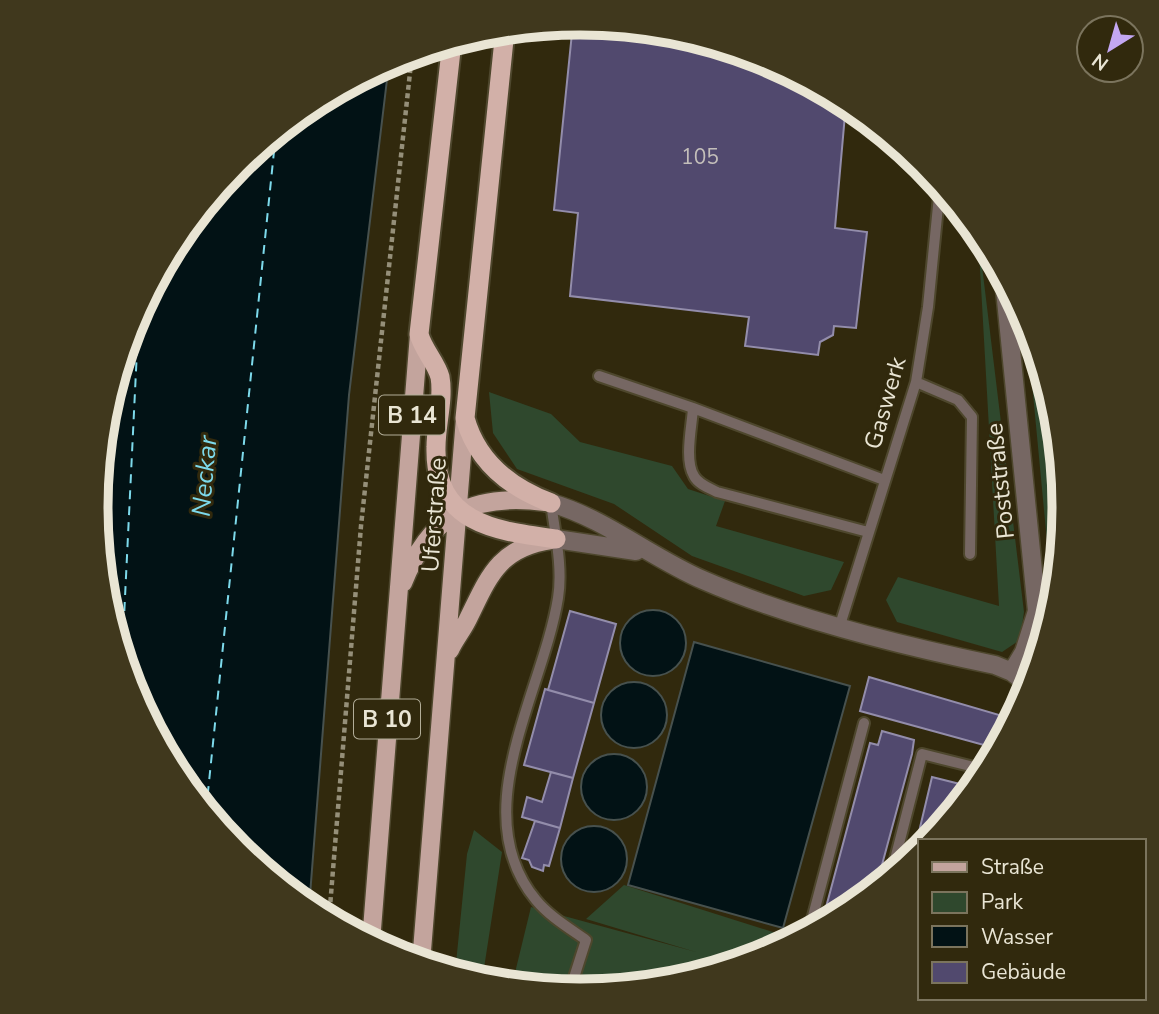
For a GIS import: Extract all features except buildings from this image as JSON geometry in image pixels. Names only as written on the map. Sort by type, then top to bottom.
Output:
[{"type":"highway","name":"Uferstraße","points":[[466,418],[504,41]]},
{"type":"highway","name":"Uferstraße","points":[[419,334],[451,53]]},
{"type":"highway","points":[[419,334],[439,376],[436,463],[443,485],[458,510],[485,526],[556,539]]},
{"type":"highway","points":[[466,418],[473,439],[496,471],[516,488],[551,503]]},
{"type":"main road","name":"Uferstraße","points":[[372,930],[419,334]]},
{"type":"main road","name":"Uferstraße","points":[[422,952],[466,418]]},
{"type":"main road","points":[[396,603],[419,550],[443,521],[458,510],[504,500],[551,503]]},
{"type":"main road","points":[[448,656],[481,588],[495,568],[521,549],[556,539]]},
{"type":"street","name":"Poststraße","points":[[1007,306],[1037,611],[1024,652],[1012,672]]},
{"type":"street","points":[[551,503],[588,515],[653,556]]},
{"type":"street","points":[[556,539],[628,548],[653,556],[733,592],[840,625],[1012,672],[1020,678]]},
{"type":"lane","name":"Gaswerk","points":[[840,625],[916,382],[928,307],[938,201]]},
{"type":"lane","points":[[599,376],[693,408],[884,480]]},
{"type":"lane","points":[[916,382],[958,400],[972,417],[970,554]]},
{"type":"lane","points":[[693,408],[690,463],[693,476],[702,484],[717,492],[868,532]]},
{"type":"lane","points":[[551,503],[556,539],[558,598],[510,774],[505,812],[511,849],[525,887],[538,903],[586,940],[574,979]]},
{"type":"lane","points":[[812,918],[864,723]]},
{"type":"lane","points":[[895,858],[922,754],[973,767]]},
{"type":"path","points":[[330,907],[361,526],[411,67]]},
{"type":"green space","points":[[979,257],[1024,612],[1020,640],[1002,652],[897,622],[886,600],[898,577],[999,606]]},
{"type":"green space","points":[[1031,371],[1042,415],[1050,476],[1052,507],[1048,555]]},
{"type":"green space","points":[[489,392],[551,414],[580,442],[672,466],[688,489],[725,501],[716,526],[844,562],[831,590],[804,596],[692,556],[614,504],[517,469],[493,433]]},
{"type":"green space","points":[[474,830],[502,852],[484,969],[456,963],[467,854]]},
{"type":"green space","points":[[624,885],[776,933],[775,936],[731,954],[672,970],[641,975],[580,979],[515,974],[531,907],[696,952],[586,919]]},
{"type":"water","name":"Neckar","points":[[387,76],[349,395],[310,894],[268,862],[225,818],[187,769],[156,716],[133,659],[117,599],[109,538],[109,476],[117,415],[133,355],[156,298],[187,245],[225,196],[268,152],[317,115]]},
{"type":"water","points":[[653,610],[666,613],[676,620],[683,630],[686,643],[683,656],[676,666],[666,673],[653,676],[640,673],[630,666],[623,656],[620,643],[623,630],[630,620],[640,613]]},
{"type":"water","points":[[694,642],[850,686],[783,928],[628,885]]},
{"type":"water","points":[[634,682],[647,685],[657,692],[664,702],[667,715],[664,728],[657,738],[647,745],[634,748],[621,745],[611,738],[604,728],[601,715],[604,702],[611,692],[621,685]]},
{"type":"water","points":[[614,754],[627,757],[637,764],[644,774],[647,787],[644,800],[637,810],[627,817],[614,820],[601,817],[591,810],[584,800],[581,787],[584,774],[591,764],[601,757]]},
{"type":"water","points":[[594,826],[607,829],[617,836],[624,846],[627,859],[624,872],[617,882],[607,889],[594,892],[581,889],[571,882],[564,872],[561,859],[564,846],[571,836],[581,829]]},
{"type":"ferry route","points":[[207,797],[274,147]]},
{"type":"ferry route","points":[[124,627],[137,342]]}]
